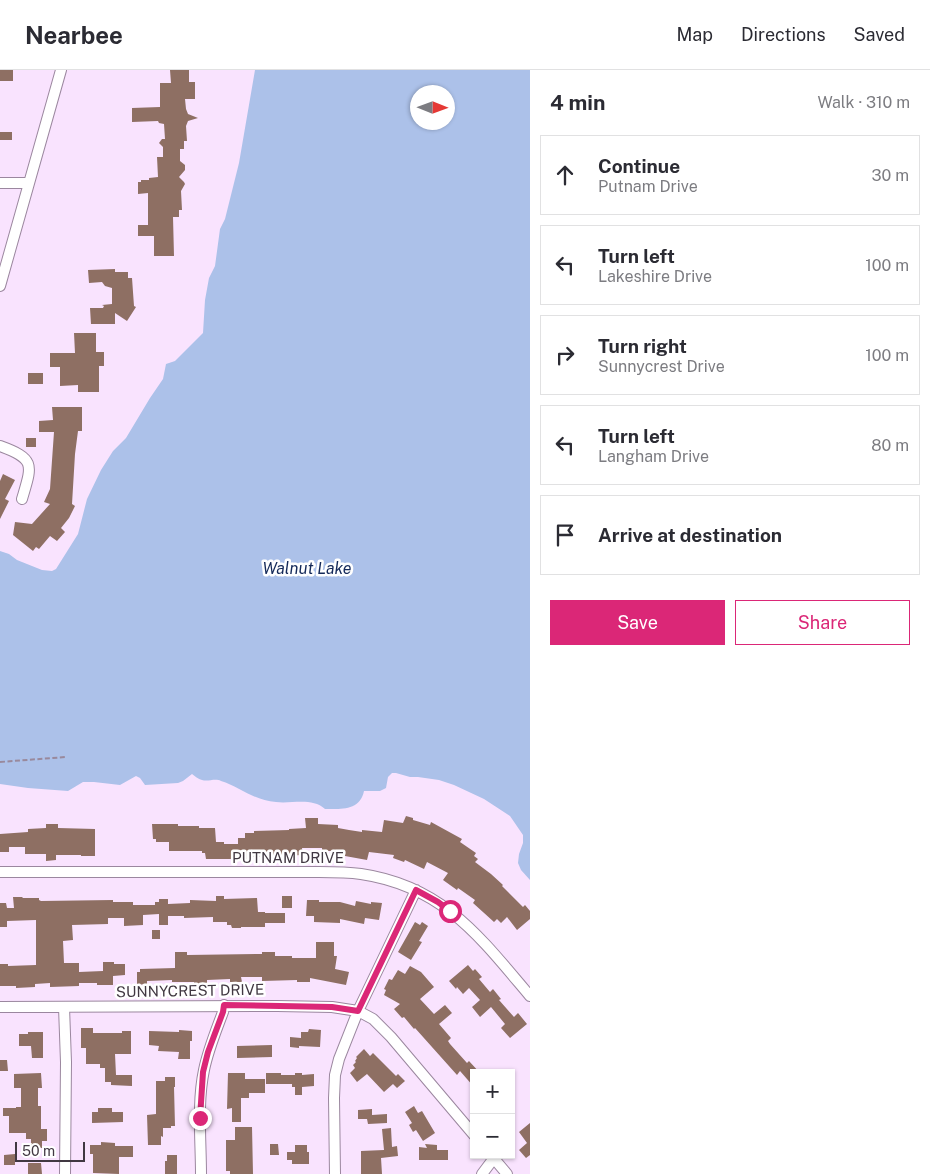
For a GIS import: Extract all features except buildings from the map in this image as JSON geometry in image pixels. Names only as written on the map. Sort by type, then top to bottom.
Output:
[{"type":"street","points":[[0,286],[61,70]]},
{"type":"street","points":[[0,183],[30,183]]},
{"type":"street","points":[[0,446],[18,453],[26,460],[29,470],[22,499]]},
{"type":"street","name":"PUTNAM DRIVE","points":[[0,872],[348,873],[387,879],[416,890],[438,902],[463,921],[486,944],[530,996]]},
{"type":"street","points":[[335,1174],[335,1075],[344,1043],[416,890]]},
{"type":"street","points":[[201,1174],[203,1072],[224,1005]]},
{"type":"street","name":"SUNNYCREST DRIVE","points":[[0,1007],[224,1005],[332,1007],[358,1011],[373,1019],[391,1037],[470,1130]]},
{"type":"street","points":[[64,1007],[66,1072],[65,1174]]},
{"type":"street","points":[[482,1174],[491,1159]]},
{"type":"street","points":[[494,1159],[507,1174]]},
{"type":"path","points":[[0,762],[66,757]]},
{"type":"water","name":"Walnut Lake","points":[[255,70],[530,70],[530,880],[521,870],[518,863],[523,835],[510,816],[484,799],[439,780],[392,773],[388,777],[386,788],[380,791],[364,791],[362,798],[354,805],[349,808],[337,809],[325,809],[320,805],[308,802],[268,801],[219,780],[202,780],[192,774],[178,783],[145,785],[136,776],[120,785],[83,782],[68,791],[0,784],[0,551],[42,570],[52,571],[56,569],[78,534],[87,499],[101,470],[113,451],[126,438],[163,379],[166,364],[175,361],[203,333],[205,300],[209,278],[215,266],[220,229],[225,219],[239,163]]},
{"type":"route","points":[[200,1118],[203,1072],[224,1005],[332,1007],[358,1011],[416,890],[450,911]]}]
